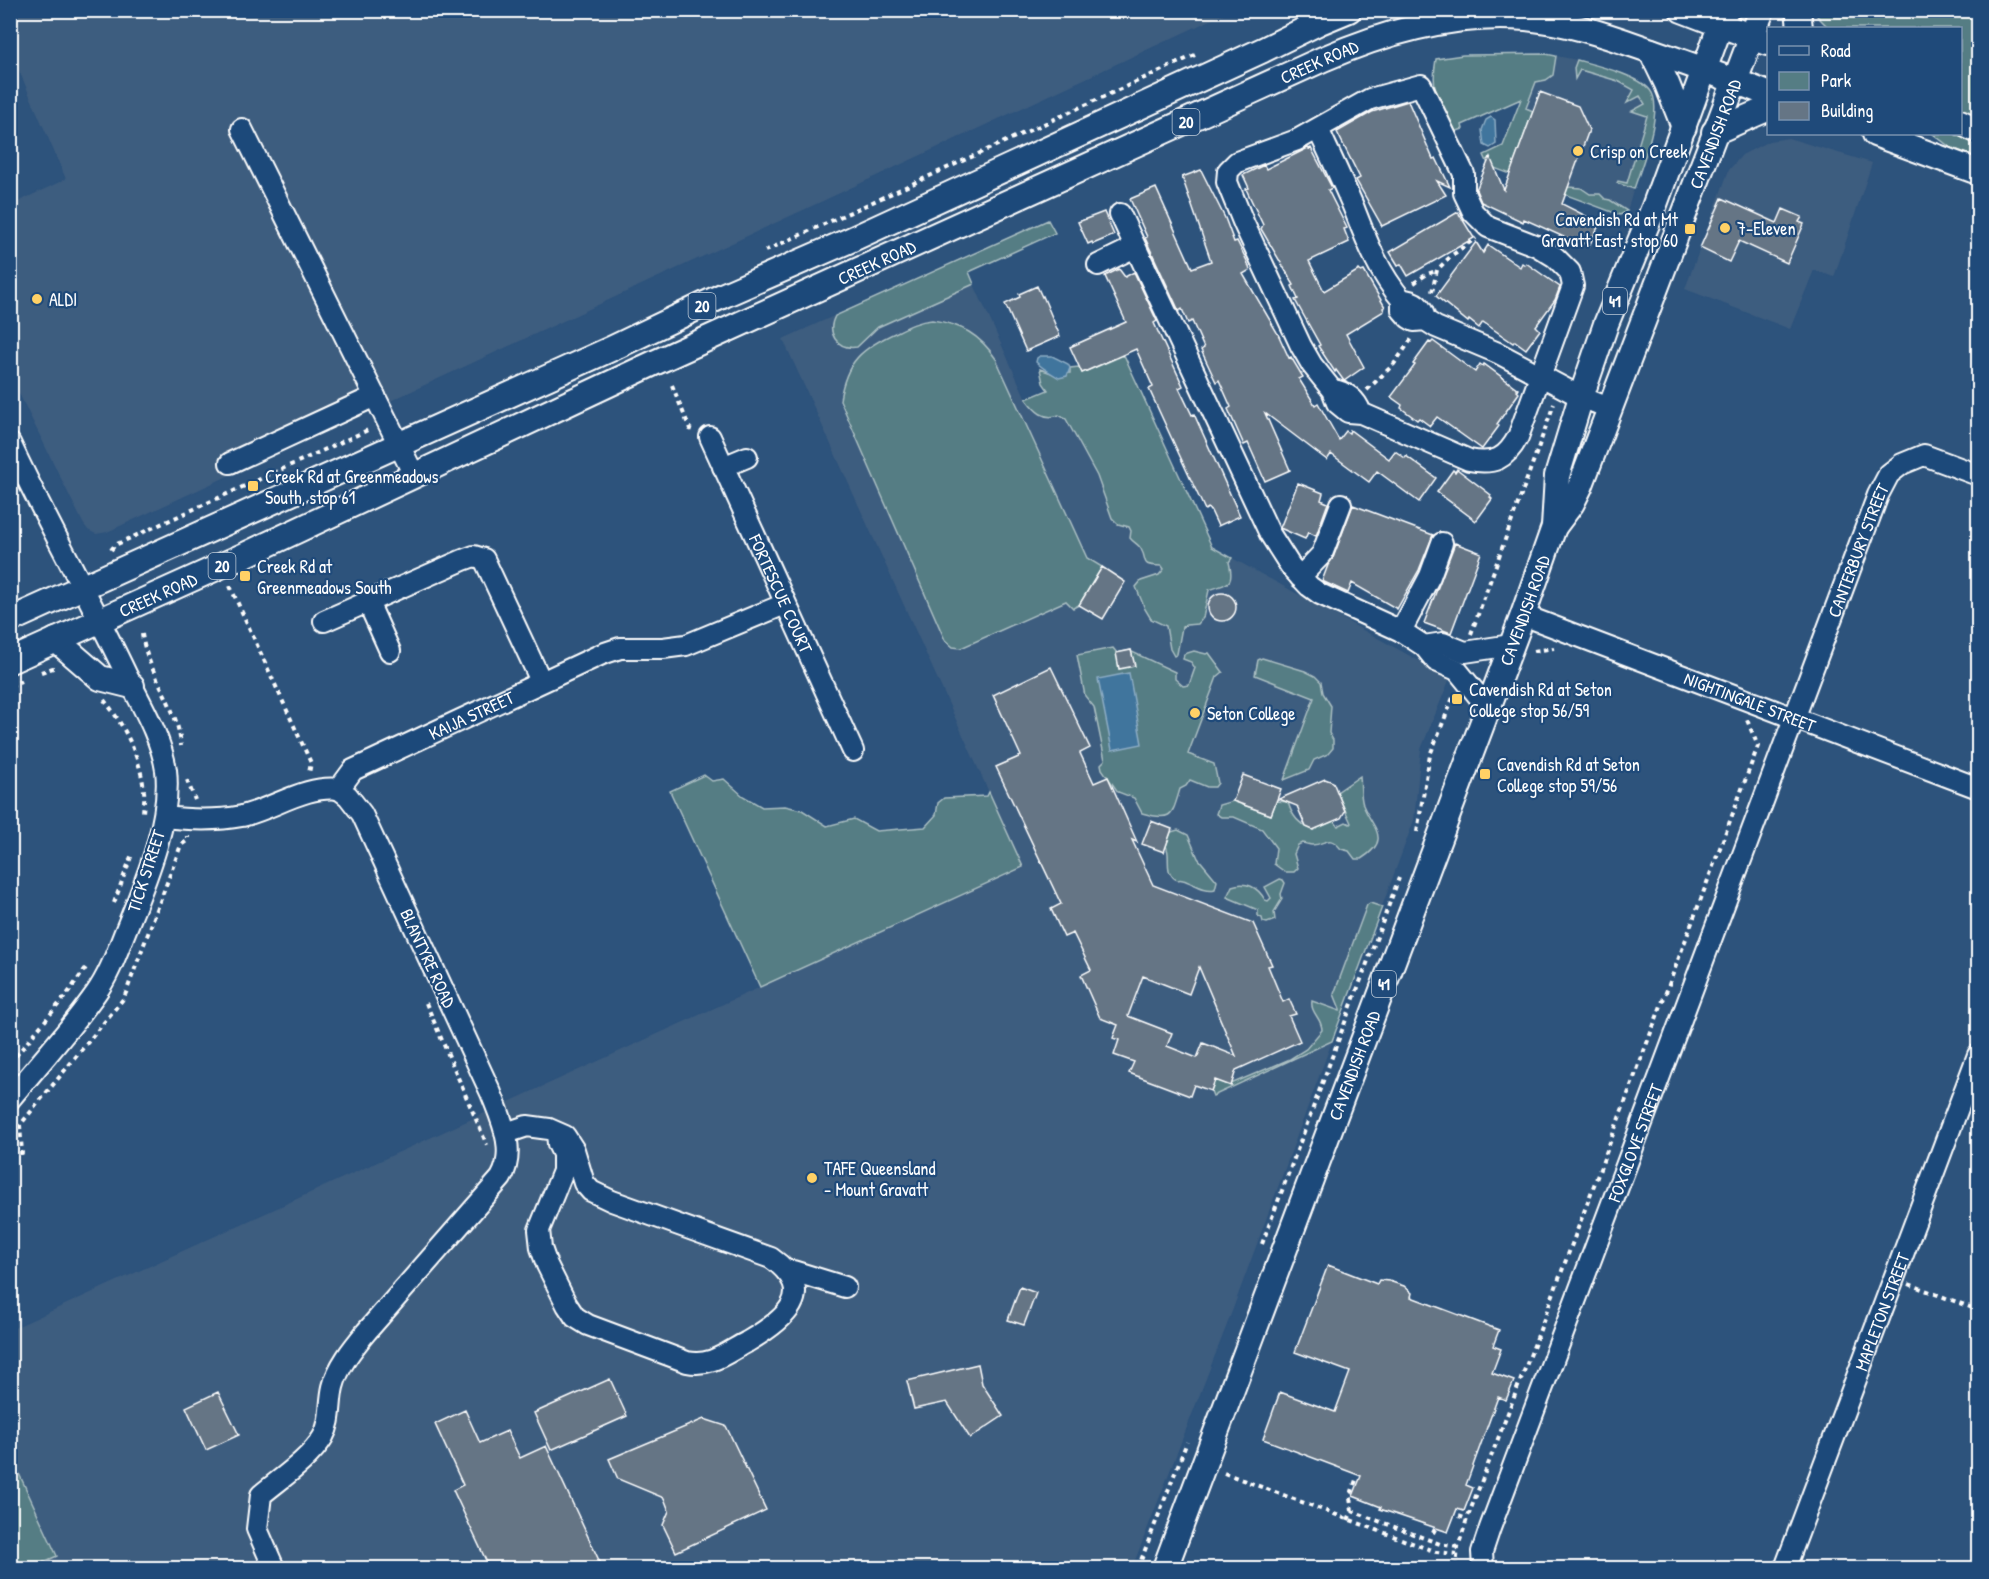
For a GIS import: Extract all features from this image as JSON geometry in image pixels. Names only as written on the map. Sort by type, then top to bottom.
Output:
[{"type":"main road","name":"CREEK ROAD","points":[[10,620],[848,241],[1349,10]]},
{"type":"main road","points":[[1682,10],[1723,18],[1760,40]]},
{"type":"main road","name":"41","points":[[1760,40],[1762,10]]},
{"type":"main road","points":[[1798,10],[1800,27]]},
{"type":"main road","name":"CREEK ROAD","points":[[18,670],[56,640],[1323,59],[1382,36],[1458,19],[1524,18],[1556,22],[1705,69],[1767,94]]},
{"type":"main road","name":"CAVENDISH ROAD","points":[[1165,1569],[1488,708],[1522,648],[1523,615],[1554,527],[1557,476],[1571,392],[1606,324],[1654,207],[1723,18]]},
{"type":"main road","name":"CAVENDISH ROAD","points":[[1554,527],[1572,503],[1580,486],[1714,132],[1735,80],[1760,40]]},
{"type":"main road","points":[[1651,51],[1668,84],[1684,128]]},
{"type":"main road","points":[[1714,132],[1767,109]]},
{"type":"main road","points":[[1962,123],[1978,131]]},
{"type":"main road","points":[[1878,135],[1978,172]]},
{"type":"main road","points":[[56,640],[100,678],[132,686]]},
{"type":"street","points":[[1421,85],[1464,174],[1464,193],[1473,212],[1488,227],[1548,252],[1570,272],[1573,286],[1541,376],[1518,437],[1511,450],[1500,458],[1485,462],[1469,460],[1361,413],[1350,397],[1332,390],[1315,370],[1301,346],[1227,182],[1228,171],[1237,162],[1297,140],[1318,129],[1370,99],[1421,85]]},
{"type":"street","points":[[242,129],[414,475]]},
{"type":"street","points":[[1318,129],[1339,172],[1378,266],[1402,300],[1402,310],[1408,318],[1414,321],[1425,320],[1436,327],[1498,353],[1571,392],[1609,408]]},
{"type":"street","points":[[1120,214],[1270,534],[1279,551],[1300,577],[1320,594],[1401,631],[1424,646],[1436,661],[1461,661],[1522,648]]},
{"type":"street","points":[[1098,265],[1135,247]]},
{"type":"street","points":[[230,463],[375,396]]},
{"type":"street","name":"FORTESCUE COURT","points":[[710,437],[853,751]]},
{"type":"street","name":"TICK STREET","points":[[10,443],[43,513],[100,620],[154,734],[163,759],[167,787],[164,817],[146,880],[112,965],[98,992],[10,1099]]},
{"type":"street","name":"CANTERBURY STREET","points":[[1794,719],[1878,495],[1889,474],[1902,464],[1924,455],[1978,474]]},
{"type":"street","points":[[723,467],[747,457]]},
{"type":"street","points":[[1300,577],[1322,554],[1341,504]]},
{"type":"street","points":[[1401,631],[1430,576],[1442,543]]},
{"type":"street","points":[[324,621],[474,556],[484,559],[541,681]]},
{"type":"street","points":[[369,602],[390,651]]},
{"type":"street","name":"KAIJA STREET","points":[[339,789],[353,770],[602,654],[620,648],[663,648],[686,645],[785,604]]},
{"type":"street","name":"NIGHTINGALE STREET","points":[[1523,615],[1978,788]]},
{"type":"street","points":[[1461,661],[1488,708]]},
{"type":"street","name":"FOXGLOVE STREET","points":[[1483,1569],[1482,1552],[1494,1517],[1794,719]]},
{"type":"street","points":[[164,817],[198,820],[242,816],[324,787],[339,789]]},
{"type":"street","name":"BLANTYRE ROAD","points":[[274,1569],[257,1529],[261,1495],[310,1453],[322,1438],[329,1421],[332,1390],[336,1377],[350,1353],[501,1178],[507,1167],[506,1133],[463,1030],[362,814],[348,796],[339,789]]},
{"type":"street","name":"MAPLETON STREET","points":[[1785,1569],[1978,1055]]},
{"type":"street","points":[[506,1133],[527,1126],[549,1129],[565,1136],[570,1142],[582,1178],[591,1191],[771,1258],[786,1271],[795,1290],[791,1307],[785,1315],[772,1328],[700,1364],[687,1362],[594,1328],[575,1317],[547,1266],[541,1248],[539,1230],[563,1171],[563,1154],[558,1144],[557,1133]]},
{"type":"street","points":[[786,1271],[793,1271],[845,1287]]},
{"type":"path","points":[[765,252],[1201,53]]},
{"type":"path","points":[[672,385],[690,429],[710,437]]},
{"type":"path","points":[[1414,841],[1418,831],[1430,755],[1454,696],[1452,683],[1571,392]]},
{"type":"path","points":[[230,586],[311,763],[311,770],[307,774],[310,781]]},
{"type":"path","points":[[142,634],[144,648],[171,705],[182,749]]},
{"type":"path","points":[[1522,648],[1562,646]]},
{"type":"path","points":[[33,676],[53,668],[62,669]]},
{"type":"path","points":[[10,686],[18,670]]},
{"type":"path","points":[[102,698],[114,713],[138,760],[144,792],[142,819]]},
{"type":"path","points":[[1456,1569],[1458,1547],[1467,1519],[1758,746],[1744,717]]},
{"type":"path","points":[[184,773],[196,802],[204,804]]},
{"type":"path","points":[[113,905],[134,848]]},
{"type":"path","points":[[1258,1255],[1402,871]]},
{"type":"path","points":[[10,1064],[68,993],[93,956]]},
{"type":"path","points":[[1894,1278],[1978,1310]]},
{"type":"path","points":[[1138,1569],[1188,1439]]},
{"type":"path","points":[[1224,1473],[1436,1552],[1457,1554]]},
{"type":"path","points":[[1348,1520],[1352,1511],[1350,1497],[1357,1477]]},
{"type":"path","points":[[1352,1511],[1440,1544],[1458,1547]]},
{"type":"path","points":[[1459,1516],[1467,1519]]},
{"type":"shaded area","points":[[11,11],[1230,11],[107,532],[96,534],[88,530],[83,523],[11,377],[11,205],[66,179],[11,52]]},
{"type":"shaded area","name":"Crisp on Creek","points":[[1546,54],[1621,73],[1646,86],[1654,96],[1651,131],[1627,211],[1620,215],[1503,171]]},
{"type":"shaded area","points":[[1491,117],[1495,120],[1496,144],[1490,148],[1484,145],[1482,130],[1486,120]]},
{"type":"shaded area","points":[[1788,138],[1872,163],[1834,277],[1814,270],[1790,329],[1685,289],[1729,170],[1742,155],[1769,141]]},
{"type":"shaded area","name":"TAFE Queensland - Mount Gravatt","points":[[962,258],[1026,399],[1124,355],[1212,547],[1450,678],[1421,749],[1414,820],[1228,1322],[1132,1568],[30,1568],[57,1556],[11,1454],[10,1330],[1023,867],[783,339]]},
{"type":"shaded area","points":[[1040,356],[1052,356],[1068,364],[1070,368],[1067,376],[1059,378],[1041,367],[1036,362]]},
{"type":"shaded area","points":[[1129,673],[1142,744],[1112,750],[1098,679]]},
{"type":"green space","points":[[1818,10],[1964,11],[1978,25],[1978,124],[1962,119],[1962,27],[1828,27],[1817,16]]},
{"type":"green space","points":[[1546,54],[1556,56],[1553,75],[1546,80],[1536,82],[1526,108],[1533,111],[1513,166],[1568,187],[1581,188],[1590,194],[1600,194],[1627,211],[1620,215],[1489,166],[1484,155],[1503,146],[1521,99],[1462,125],[1463,129],[1454,132],[1440,105],[1434,80],[1436,59],[1463,55]]},
{"type":"green space","points":[[1577,60],[1616,71],[1636,80],[1650,90],[1654,99],[1655,110],[1650,138],[1634,189],[1617,183],[1618,181],[1627,183],[1647,116],[1632,111],[1645,104],[1640,96],[1627,103],[1634,90],[1618,81],[1580,70],[1575,79],[1574,68]]},
{"type":"green space","points":[[1934,135],[1960,135],[1978,142],[1978,158],[1950,147]]},
{"type":"green space","points":[[1048,220],[1055,233],[969,272],[974,284],[878,327],[857,347],[844,346],[835,339],[832,328],[835,316]]},
{"type":"green space","points":[[932,320],[952,324],[969,332],[983,343],[996,359],[1087,558],[1102,567],[1079,605],[1073,608],[1066,601],[961,648],[953,647],[945,640],[840,400],[851,366],[865,350],[906,328]]},
{"type":"green space","points":[[1124,355],[1212,547],[1232,558],[1229,562],[1230,580],[1225,585],[1209,590],[1203,618],[1198,624],[1182,627],[1177,654],[1174,656],[1170,649],[1166,626],[1151,619],[1136,587],[1141,581],[1159,575],[1164,569],[1162,566],[1147,564],[1140,548],[1130,538],[1129,527],[1118,524],[1112,518],[1097,476],[1066,419],[1059,415],[1049,417],[1040,414],[1026,399],[1048,390],[1043,383],[1040,369],[1054,374],[1070,373],[1070,368],[1079,367],[1082,373]]},
{"type":"green space","points":[[1113,648],[1117,653],[1131,650],[1175,672],[1175,679],[1183,686],[1189,685],[1195,668],[1191,662],[1183,659],[1184,654],[1194,651],[1209,653],[1223,672],[1217,677],[1188,754],[1214,764],[1218,783],[1215,787],[1207,787],[1190,780],[1180,789],[1173,810],[1166,816],[1142,813],[1134,798],[1118,792],[1102,769],[1101,764],[1105,760],[1094,707],[1085,696],[1077,655]]},
{"type":"green space","points":[[1262,658],[1315,676],[1321,682],[1323,693],[1331,706],[1329,733],[1333,740],[1333,748],[1328,754],[1314,760],[1309,770],[1284,780],[1314,698],[1255,675],[1258,660]]},
{"type":"green space","points":[[704,775],[712,781],[724,779],[743,796],[762,807],[785,806],[802,810],[827,826],[854,819],[876,831],[925,827],[936,815],[938,803],[944,798],[987,796],[989,792],[1023,867],[760,987],[670,791]]},
{"type":"green space","points":[[1360,776],[1363,805],[1375,827],[1378,839],[1371,852],[1361,859],[1355,859],[1349,851],[1341,849],[1330,841],[1317,845],[1302,843],[1298,845],[1294,854],[1298,868],[1294,872],[1285,872],[1274,864],[1276,848],[1262,829],[1234,817],[1221,817],[1216,814],[1219,805],[1233,801],[1271,815],[1276,801],[1288,802],[1297,819],[1313,830],[1334,821],[1338,826],[1346,822],[1350,824],[1337,792]]},
{"type":"green space","points":[[1178,830],[1188,835],[1198,858],[1217,881],[1215,889],[1203,888],[1180,879],[1176,880],[1172,875],[1169,870],[1166,846],[1171,832]]},
{"type":"green space","points":[[1280,879],[1285,883],[1281,894],[1282,899],[1274,912],[1275,920],[1267,923],[1258,916],[1258,910],[1227,897],[1232,886],[1242,884],[1251,886],[1268,901],[1271,898],[1265,887]]},
{"type":"green space","points":[[1370,903],[1382,907],[1332,1041],[1213,1096],[1211,1091],[1215,1080],[1231,1084],[1290,1059],[1306,1049],[1322,1030],[1312,1001],[1340,1011],[1334,994],[1367,905]]},
{"type":"green space","points":[[10,1454],[57,1556],[30,1568],[11,1568]]},
{"type":"building","points":[[1540,92],[1578,106],[1589,130],[1562,204],[1600,223],[1589,246],[1578,241],[1577,243],[1524,219],[1523,222],[1481,202],[1476,190],[1490,157],[1504,190]]},
{"type":"building","points":[[1408,101],[1433,159],[1436,158],[1450,187],[1437,181],[1446,195],[1382,226],[1356,180],[1360,178],[1337,132],[1372,112]]},
{"type":"building","points":[[1311,148],[1332,188],[1328,190],[1347,228],[1344,229],[1349,242],[1309,261],[1324,291],[1359,270],[1364,271],[1385,307],[1384,311],[1346,334],[1364,367],[1344,381],[1336,370],[1335,372],[1318,346],[1320,345],[1295,300],[1298,299],[1292,286],[1294,285],[1261,229],[1263,225],[1246,189],[1249,188],[1243,175],[1264,165],[1266,169]]},
{"type":"building","points":[[1201,170],[1225,218],[1234,242],[1237,241],[1247,261],[1250,270],[1243,274],[1278,334],[1289,358],[1291,357],[1303,377],[1299,379],[1315,405],[1318,403],[1339,440],[1346,431],[1349,433],[1350,430],[1389,459],[1395,451],[1405,458],[1406,456],[1436,478],[1419,502],[1377,471],[1369,482],[1331,454],[1327,460],[1265,413],[1290,470],[1265,481],[1248,443],[1244,445],[1228,409],[1231,407],[1219,380],[1216,382],[1201,350],[1204,348],[1192,321],[1188,323],[1182,309],[1179,311],[1145,238],[1147,237],[1130,199],[1156,188],[1192,268],[1211,261],[1182,177]]},
{"type":"building","points":[[1722,198],[1777,223],[1783,209],[1802,217],[1799,222],[1804,224],[1787,263],[1739,241],[1729,262],[1700,248]]},
{"type":"building","points":[[1104,212],[1114,235],[1088,244],[1078,222]]},
{"type":"building","points":[[1458,212],[1474,238],[1408,276],[1390,252]]},
{"type":"building","points":[[1476,242],[1483,253],[1488,245],[1520,267],[1522,263],[1525,265],[1526,263],[1560,287],[1555,300],[1536,326],[1540,330],[1526,349],[1515,341],[1513,343],[1483,322],[1479,328],[1469,320],[1468,322],[1436,296]]},
{"type":"building","points":[[1119,269],[1125,277],[1134,272],[1183,386],[1179,388],[1192,415],[1194,414],[1240,516],[1218,526],[1211,511],[1208,508],[1205,510],[1171,437],[1149,389],[1153,387],[1136,349],[1082,373],[1070,347],[1126,322],[1105,276]]},
{"type":"building","points":[[1037,286],[1060,336],[1026,351],[1005,304],[1020,297],[1019,294]]},
{"type":"building","points":[[1433,341],[1475,372],[1480,364],[1483,366],[1484,364],[1518,389],[1519,393],[1482,449],[1437,417],[1430,426],[1419,418],[1417,420],[1391,397],[1429,342]]},
{"type":"building","points":[[1457,469],[1491,495],[1492,499],[1476,521],[1437,492],[1453,470],[1455,472]]},
{"type":"building","points":[[1298,483],[1323,493],[1321,500],[1328,503],[1316,536],[1308,532],[1305,539],[1280,528]]},
{"type":"building","points":[[1353,505],[1433,535],[1419,570],[1397,609],[1352,583],[1348,593],[1322,581]]},
{"type":"building","points":[[1455,543],[1481,553],[1451,633],[1424,623]]},
{"type":"building","points":[[1102,567],[1125,582],[1103,619],[1079,605]]},
{"type":"building","points":[[1222,593],[1232,597],[1236,607],[1232,617],[1222,621],[1212,617],[1208,607],[1212,597]]},
{"type":"building","points":[[1131,650],[1135,666],[1119,669],[1116,653]]},
{"type":"building","points":[[1051,667],[1090,748],[1080,753],[1094,783],[1108,777],[1137,842],[1132,840],[1153,885],[1253,923],[1272,965],[1268,966],[1283,1002],[1289,999],[1296,1014],[1289,1016],[1300,1041],[1236,1070],[1231,1086],[1215,1080],[1211,1091],[1194,1085],[1190,1096],[1129,1073],[1134,1062],[1114,1055],[1119,1040],[1113,1038],[1118,1025],[1100,1018],[1081,975],[1091,970],[1073,933],[1064,937],[1051,909],[1061,904],[996,767],[1021,756],[993,695]],"holes":[[[1199,967],[1236,1056],[1203,1043],[1197,1058],[1167,1046],[1172,1033],[1128,1016],[1143,976],[1189,994]]]},
{"type":"building","points":[[1243,775],[1281,789],[1271,815],[1233,801]]},
{"type":"building","points":[[1325,779],[1333,782],[1345,811],[1341,818],[1313,830],[1306,827],[1297,806],[1279,799]]},
{"type":"building","points":[[1151,821],[1172,829],[1164,852],[1142,844]]},
{"type":"building","points":[[1328,1265],[1377,1284],[1379,1280],[1404,1286],[1412,1293],[1411,1297],[1499,1330],[1493,1346],[1501,1349],[1492,1373],[1514,1381],[1506,1400],[1498,1397],[1466,1485],[1473,1488],[1464,1511],[1457,1509],[1448,1532],[1380,1509],[1381,1507],[1353,1496],[1361,1476],[1263,1439],[1280,1392],[1335,1412],[1350,1372],[1295,1352]]},
{"type":"building","points":[[1020,1287],[1036,1293],[1024,1325],[1008,1320]]},
{"type":"building","points":[[978,1364],[982,1384],[1003,1416],[970,1438],[947,1402],[914,1409],[907,1381]]},
{"type":"building","points":[[610,1379],[627,1416],[551,1450],[534,1413]]},
{"type":"building","points":[[218,1392],[239,1435],[206,1450],[186,1407]]},
{"type":"building","points":[[465,1410],[480,1443],[507,1431],[520,1458],[546,1446],[603,1569],[490,1569],[453,1490],[463,1485],[435,1424]]},
{"type":"building","points":[[704,1419],[726,1426],[766,1510],[676,1552],[663,1525],[669,1511],[664,1498],[618,1479],[609,1459]]},
{"type":"place","name":"Crisp on Creek","points":[[1578,151]]},
{"type":"place","name":"7-Eleven","points":[[1725,228]]},
{"type":"place","name":"Cavendish Rd at Mt Gravatt East, stop 60","points":[[1690,229]]},
{"type":"place","name":"ALDI","points":[[37,299]]},
{"type":"place","name":"Creek Rd at Greenmeadows South, stop 61","points":[[253,486]]},
{"type":"place","name":"Creek Rd at Greenmeadows South","points":[[245,576]]},
{"type":"place","name":"Cavendish Rd at Seton College stop 56/59","points":[[1457,699]]},
{"type":"place","name":"Seton College","points":[[1195,713]]},
{"type":"place","name":"Cavendish Rd at Seton College stop 59/56","points":[[1485,774]]},
{"type":"place","name":"TAFE Queensland - Mount Gravatt","points":[[812,1178]]}]
